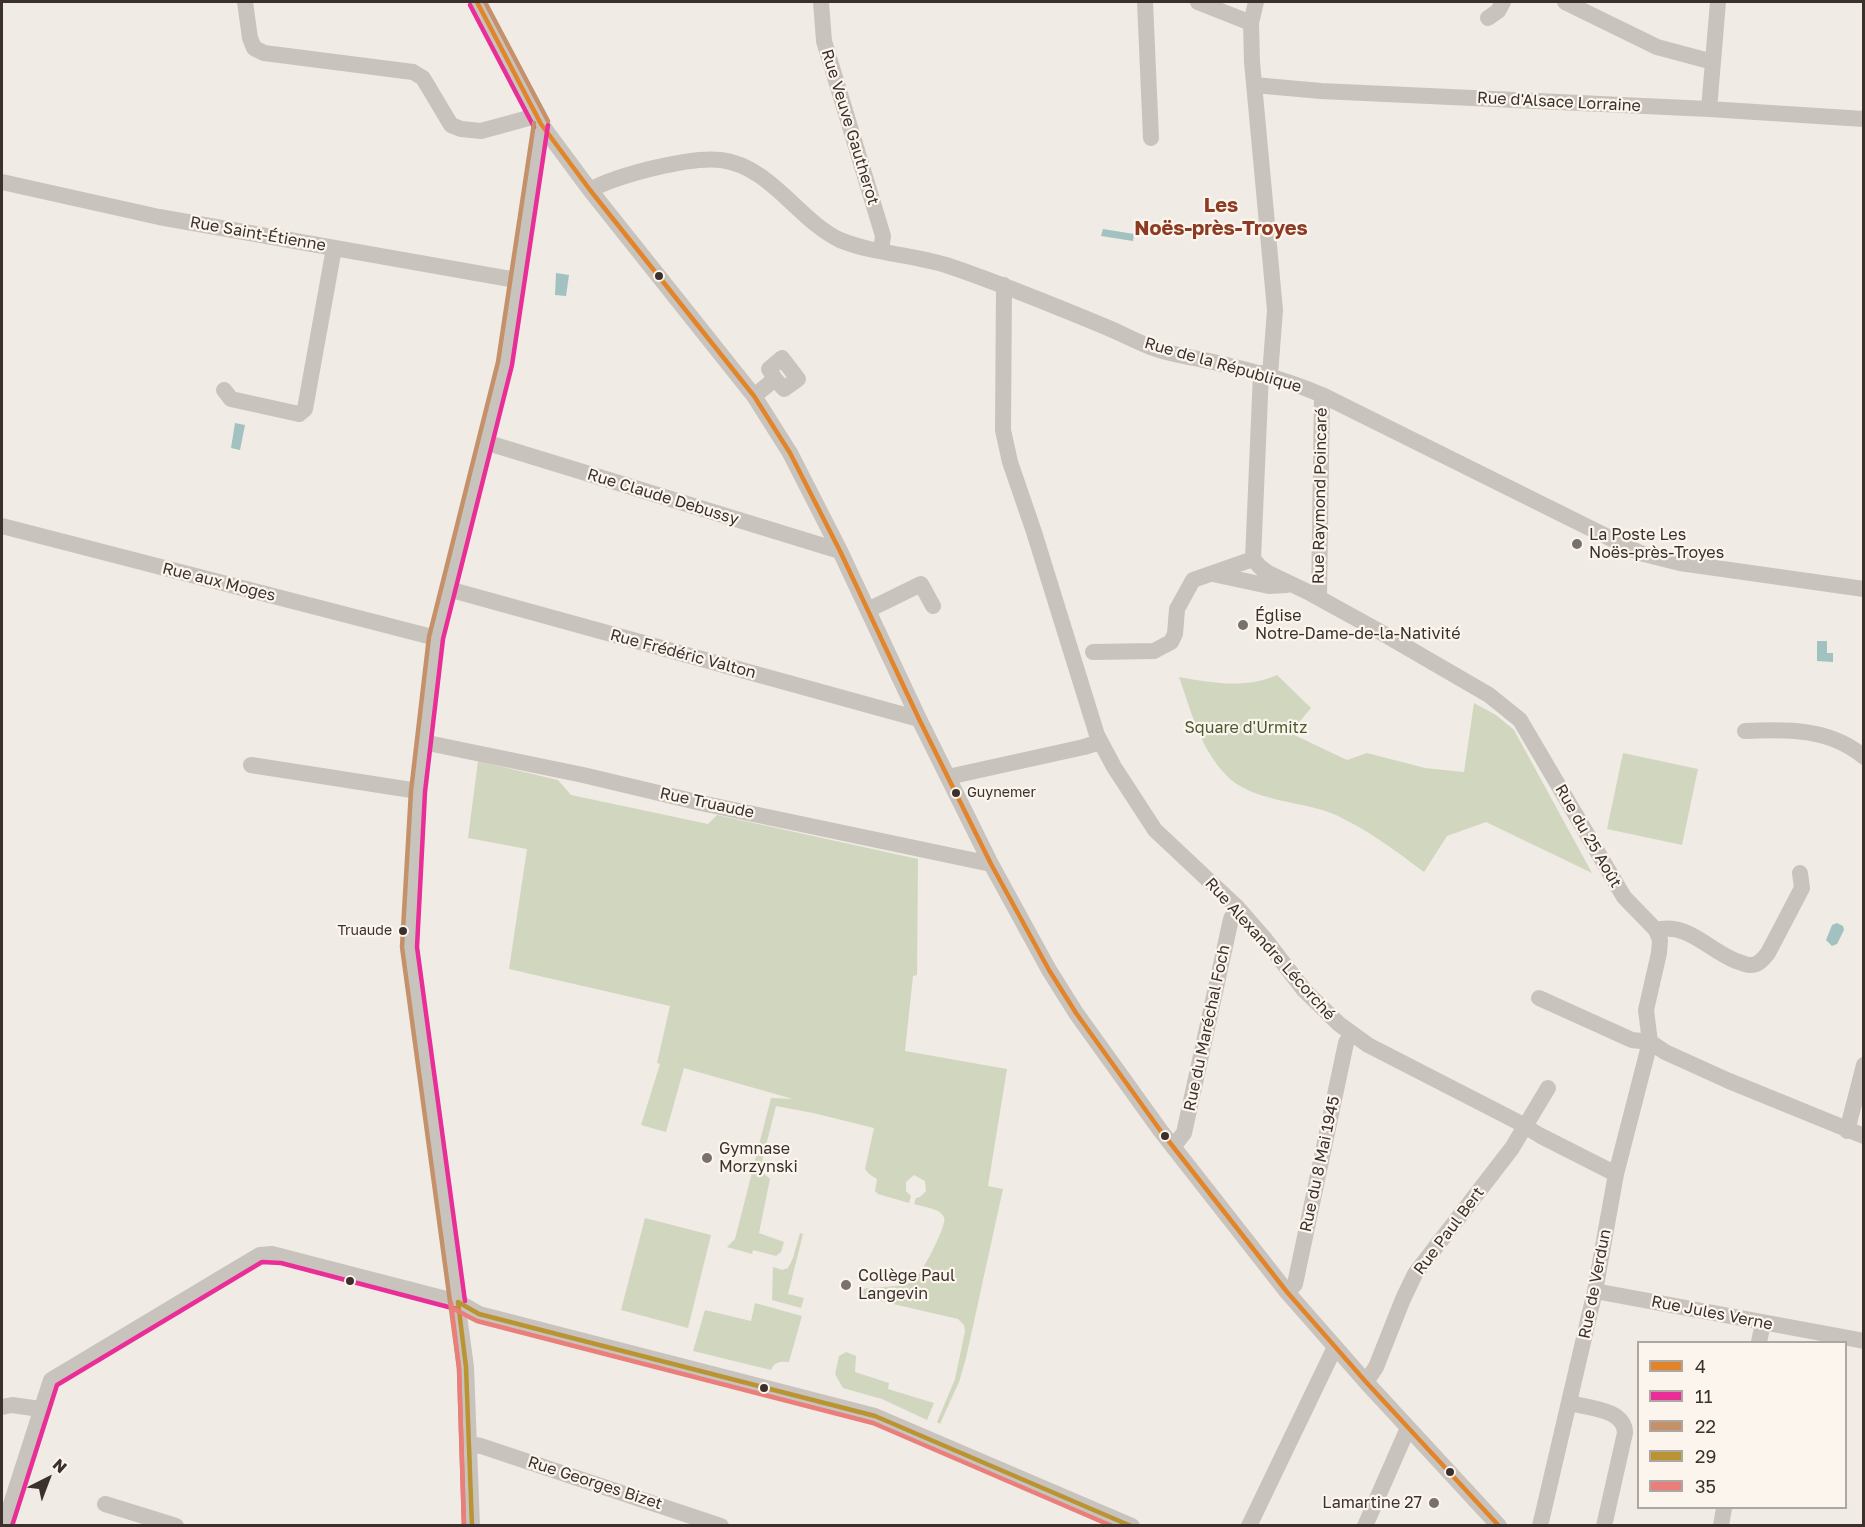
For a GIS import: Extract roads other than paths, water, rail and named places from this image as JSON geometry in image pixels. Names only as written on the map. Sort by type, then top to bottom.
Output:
[{"type":"street","points":[[245,2],[250,38],[254,48],[264,53],[412,72],[423,78],[451,125],[461,129],[481,130],[539,120]]},
{"type":"street","points":[[477,2],[539,120],[590,190],[754,396],[802,475],[991,864],[1049,970],[1076,1012],[1173,1147],[1287,1292],[1366,1382],[1499,1526]]},
{"type":"street","name":"Rue Veuve Gautherot","points":[[821,2],[824,41],[883,236],[881,251]]},
{"type":"street","points":[[1145,2],[1151,138]]},
{"type":"street","points":[[1198,2],[1235,8],[1251,23]]},
{"type":"street","points":[[1247,582],[1256,563],[1265,374],[1275,310],[1254,85],[1251,23],[1256,2]]},
{"type":"street","points":[[1488,18],[1498,11],[1503,2]]},
{"type":"street","points":[[1565,2],[1657,48],[1713,62]]},
{"type":"street","points":[[1709,109],[1718,2]]},
{"type":"street","name":"Rue d'Alsace Lorraine","points":[[1254,85],[1321,91],[1709,109],[1863,119]]},
{"type":"street","points":[[472,1526],[466,1367],[409,947],[418,791],[436,638],[505,363],[539,120]]},
{"type":"street","name":"Rue de la République","points":[[590,190],[636,173],[701,159],[723,160],[740,165],[757,174],[833,236],[852,245],[940,263],[1004,285],[1158,350],[1265,374],[1322,395],[1640,553],[1680,564],[1863,589]]},
{"type":"street","name":"Rue Saint-Étienne","points":[[2,182],[159,217],[516,280]]},
{"type":"street","points":[[224,390],[231,399],[299,414],[305,409],[334,248]]},
{"type":"street","name":"Rue Alexandre Lécorché","points":[[1004,285],[1003,430],[1010,462],[1097,735],[1155,830],[1237,907],[1304,990],[1350,1034],[1616,1174]]},
{"type":"street","points":[[754,396],[775,379]]},
{"type":"street","name":"Rue Raymond Poincaré","points":[[1319,598],[1322,395]]},
{"type":"street","name":"Rue Claude Debussy","points":[[485,442],[840,551]]},
{"type":"street","name":"Rue aux Moges","points":[[2,526],[436,638]]},
{"type":"street","points":[[1093,652],[1154,651],[1172,642],[1177,609],[1193,580],[1209,573],[1256,563]]},
{"type":"street","name":"Rue du 25 Août","points":[[1256,563],[1489,695],[1521,720],[1624,897],[1656,930]]},
{"type":"street","points":[[1209,573],[1269,586],[1293,585]]},
{"type":"street","points":[[868,609],[921,584],[933,606]]},
{"type":"street","name":"Rue Frédéric Valton","points":[[448,589],[919,719]]},
{"type":"street","points":[[1745,731],[1778,729],[1831,737],[1863,757]]},
{"type":"street","name":"Rue Truaude","points":[[423,742],[991,864]]},
{"type":"street","points":[[948,777],[1100,742]]},
{"type":"street","points":[[251,765],[418,791]]},
{"type":"street","points":[[1650,1042],[1646,1010],[1659,952],[1660,940],[1656,930],[1668,927],[1686,932],[1733,960],[1750,966],[1760,962],[1768,953],[1802,888],[1800,873]]},
{"type":"street","name":"Rue du Maréchal Foch","points":[[1173,1147],[1184,1133],[1231,919],[1237,907]]},
{"type":"street","points":[[1539,998],[1632,1040],[1650,1042],[1665,1052],[1719,1076],[1863,1136]]},
{"type":"street","name":"Rue du 8 Mai 1945","points":[[1287,1292],[1295,1284],[1346,1043],[1350,1034]]},
{"type":"street","name":"Rue de Verdun","points":[[1540,1526],[1595,1291],[1616,1174],[1650,1042]]},
{"type":"street","points":[[1847,1131],[1863,1065]]},
{"type":"street","name":"Rue Paul Bert","points":[[1366,1382],[1376,1367],[1402,1299],[1415,1274],[1526,1127],[1548,1088]]},
{"type":"street","points":[[4,1526],[51,1380],[260,1256],[272,1254],[458,1302],[478,1314],[875,1416],[1132,1526]]},
{"type":"street","name":"Rue Jules Verne","points":[[1595,1291],[1863,1341]]},
{"type":"street","points":[[1759,1341],[1763,1323]]},
{"type":"street","points":[[1249,1526],[1335,1347]]},
{"type":"street","points":[[1570,1403],[1609,1413],[1620,1418],[1625,1424],[1604,1526]]},
{"type":"street","points":[[2,1407],[12,1405],[40,1409]]},
{"type":"street","points":[[1365,1526],[1408,1428]]},
{"type":"street","name":"Rue Georges Bizet","points":[[468,1444],[481,1446],[721,1526]]},
{"type":"street","points":[[105,1504],[176,1526]]},
{"type":"street","points":[[1721,1526],[1724,1509]]},
{"type":"water","points":[[1103,229],[1134,234],[1133,241],[1101,236]]},
{"type":"water","points":[[556,273],[569,275],[566,296],[555,295]]},
{"type":"water","points":[[235,423],[245,425],[240,450],[231,448]]},
{"type":"water","points":[[1817,641],[1827,641],[1827,653],[1833,653],[1833,662],[1817,661]]},
{"type":"water","points":[[1837,923],[1843,926],[1844,930],[1837,944],[1832,946],[1826,940],[1832,925]]},
{"type":"place","name":"La Poste Les Noës-près-Troyes","points":[[1577,544]]},
{"type":"place","name":"Église Notre-Dame-de-la-Nativité","points":[[1243,625]]},
{"type":"place","name":"Guynemer","points":[[956,793]]},
{"type":"place","name":"Truaude","points":[[403,931]]},
{"type":"place","name":"Gymnase Morzynski","points":[[707,1158]]},
{"type":"place","name":"Collège Paul Langevin","points":[[846,1285]]},
{"type":"place","name":"Lamartine 27","points":[[1434,1503]]},
{"type":"district","name":"Les Noës-près-Troyes","points":[[1221,218]]},
{"type":"park label","name":"Square d'Urmitz","points":[[1246,728]]}]
